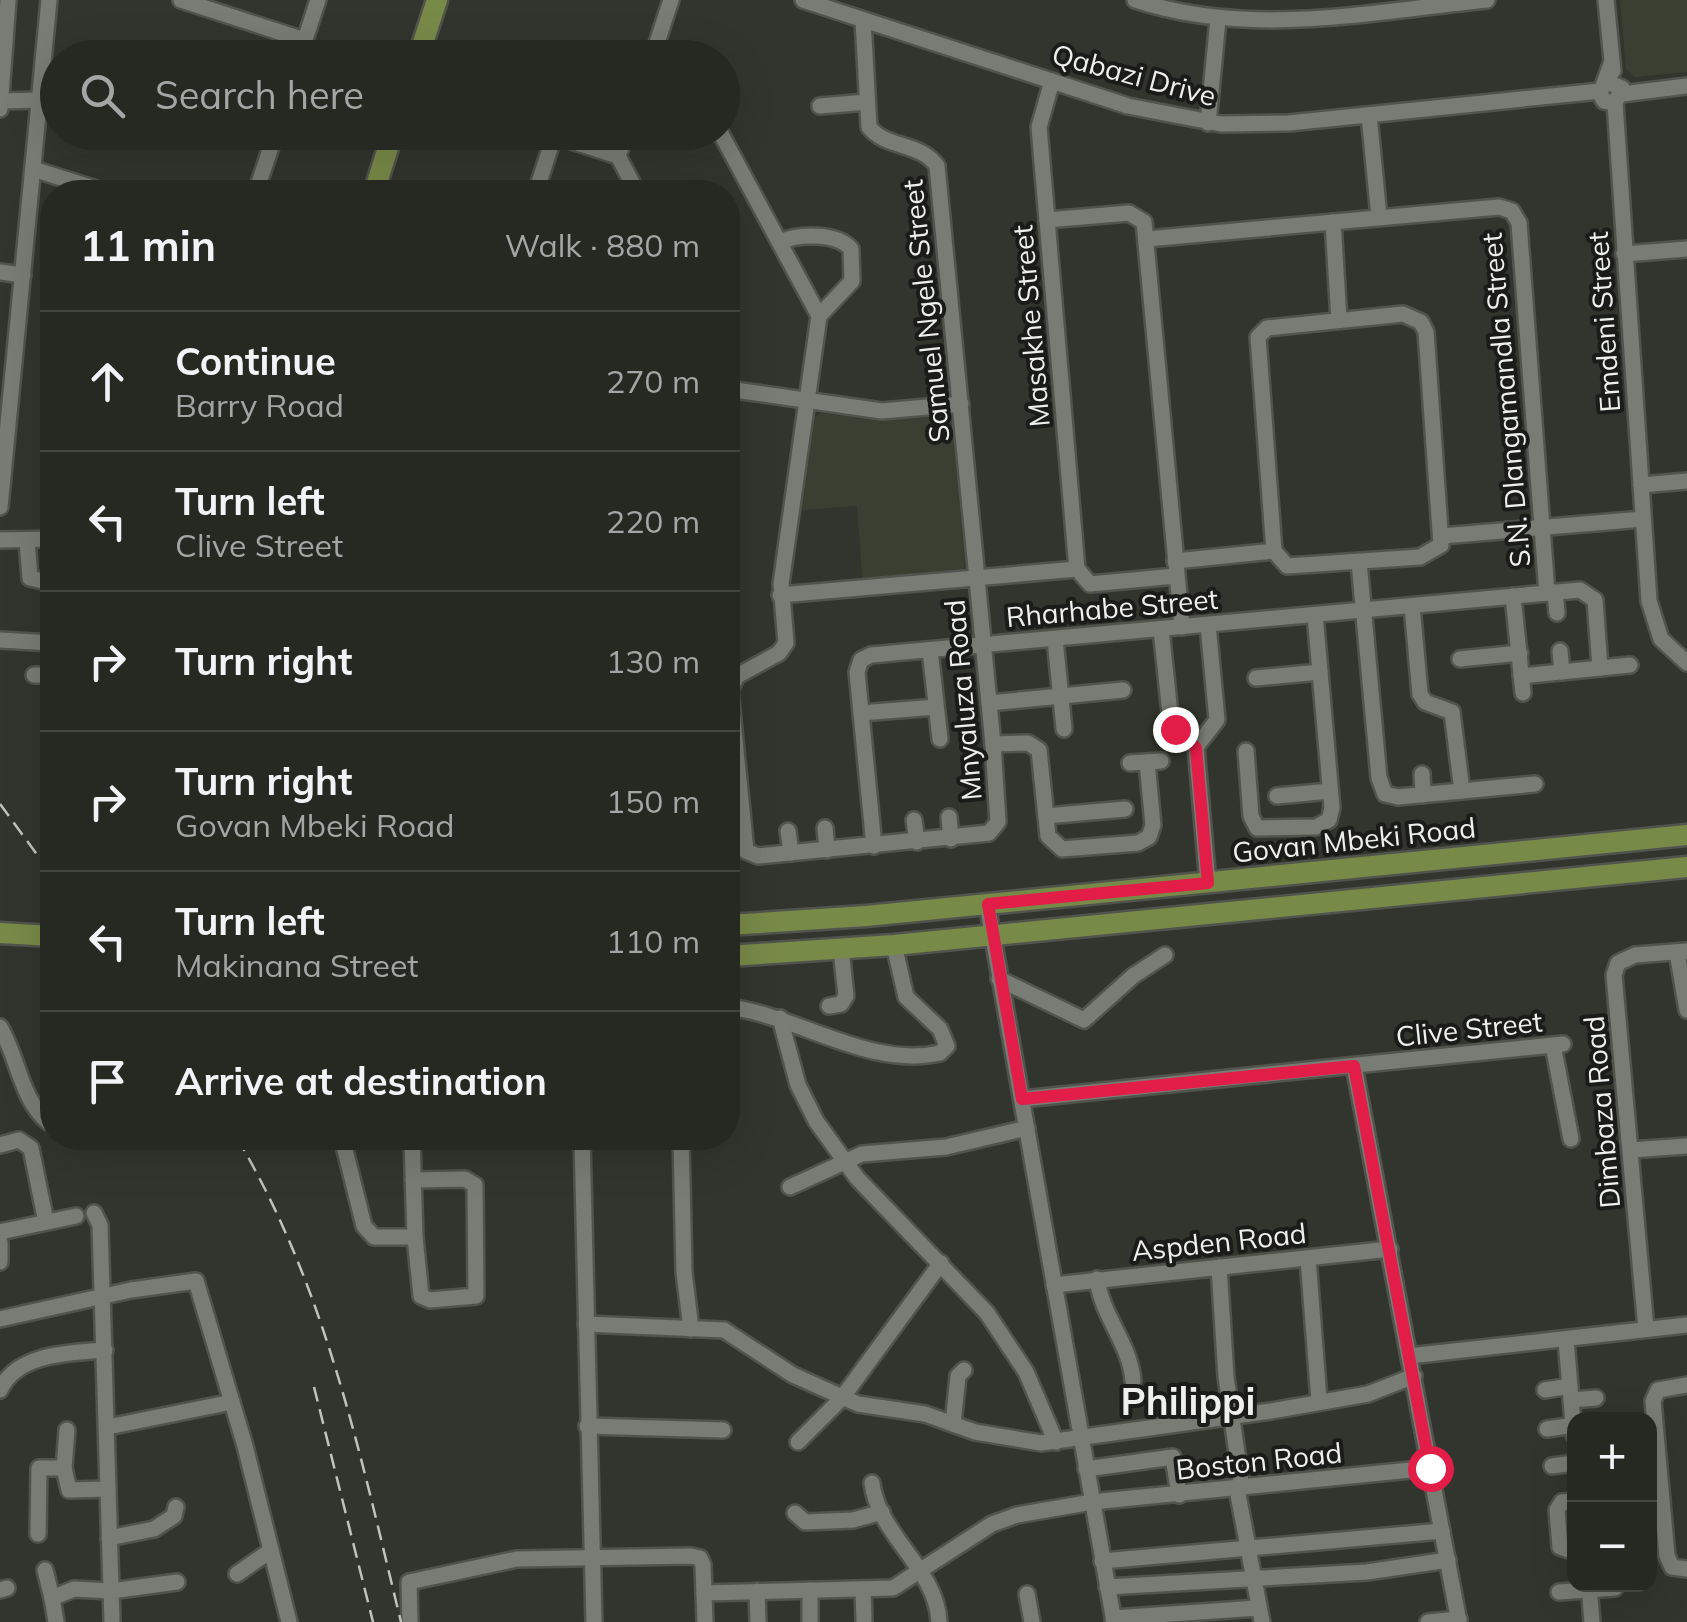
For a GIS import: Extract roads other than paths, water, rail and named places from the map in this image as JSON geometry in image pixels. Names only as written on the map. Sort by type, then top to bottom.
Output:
[{"type":"main road","points":[[424,40],[437,0]]},
{"type":"main road","points":[[378,180],[387,150]]},
{"type":"main road","name":"Govan Mbeki Road","points":[[740,923],[988,904],[1687,836]]},
{"type":"main road","points":[[740,955],[992,935],[1687,867]]},
{"type":"main road","points":[[0,933],[40,935]]},
{"type":"street","points":[[0,109],[8,0]]},
{"type":"street","points":[[49,0],[50,40]]},
{"type":"street","points":[[181,0],[304,40],[318,0]]},
{"type":"street","points":[[658,40],[671,0]]},
{"type":"street","name":"Qabazi Drive","points":[[804,0],[1128,106],[1208,123],[1289,123],[1687,86]]},
{"type":"street","points":[[1134,0],[1218,19],[1286,21],[1404,4],[1487,0]]},
{"type":"street","name":"Emdeni Street","points":[[1606,0],[1643,520],[1655,627],[1667,648],[1687,663]]},
{"type":"street","points":[[1208,123],[1218,19]]},
{"type":"street","name":"Samuel Ngele Street","points":[[863,20],[872,132],[922,152],[937,166],[978,580]]},
{"type":"street","name":"Masakhe Street","points":[[1052,81],[1039,127],[1077,569]]},
{"type":"street","points":[[0,507],[40,100],[1,101]]},
{"type":"street","points":[[820,106],[867,102]]},
{"type":"street","points":[[1369,115],[1379,218]]},
{"type":"street","points":[[260,180],[270,150]]},
{"type":"street","points":[[538,180],[545,150]]},
{"type":"street","points":[[599,150],[618,156],[631,180]]},
{"type":"street","points":[[618,156],[620,150]]},
{"type":"street","points":[[730,150],[819,316],[780,595],[1077,569],[1090,584],[1274,551]]},
{"type":"street","points":[[33,168],[70,180]]},
{"type":"street","name":"S.N. Dlangamandla Street","points":[[1147,240],[1499,207],[1516,216],[1540,528],[1551,592]]},
{"type":"street","points":[[1047,220],[1136,214],[1142,218],[1182,627]]},
{"type":"street","points":[[1333,222],[1339,320]]},
{"type":"street","points":[[780,242],[797,235],[841,240],[852,249],[852,281],[819,316]]},
{"type":"street","points":[[1624,254],[1687,249]]},
{"type":"street","points":[[0,272],[23,275]]},
{"type":"street","points":[[1404,314],[1421,322],[1426,332],[1442,536],[1438,550],[1432,554],[1295,568],[1280,562],[1274,551],[1258,338],[1267,328],[1339,320],[1404,314]]},
{"type":"street","points":[[740,391],[882,410],[961,404]]},
{"type":"street","points":[[1642,486],[1687,481]]},
{"type":"street","points":[[1442,536],[1643,520]]},
{"type":"street","points":[[0,540],[40,540]]},
{"type":"street","points":[[27,540],[30,578],[40,580]]},
{"type":"street","points":[[1359,562],[1381,786],[1390,797],[1536,784]]},
{"type":"street","name":"Mnyaluza Road","points":[[740,794],[746,851],[758,856],[983,836],[998,825],[978,580]]},
{"type":"street","name":"Rharhabe Street","points":[[874,846],[857,672],[861,660],[870,656],[1585,590],[1595,600],[1600,668]]},
{"type":"street","points":[[1551,592],[1557,613]]},
{"type":"street","name":"Mnyaluza Road","points":[[740,674],[783,649],[786,636],[780,595]]},
{"type":"street","points":[[1514,596],[1523,693]]},
{"type":"street","points":[[1412,606],[1420,694],[1425,702],[1452,712],[1462,791]]},
{"type":"street","points":[[1246,751],[1251,816],[1257,828],[1324,825],[1331,815],[1330,790],[1315,615]]},
{"type":"street","points":[[1196,748],[1215,724],[1208,625]]},
{"type":"street","points":[[1161,629],[1169,714],[1175,729],[1196,748],[1208,883]]},
{"type":"street","points":[[1055,639],[1064,729]]},
{"type":"street","points":[[0,640],[40,642]]},
{"type":"street","points":[[930,650],[940,740]]},
{"type":"street","points":[[1560,651],[1562,672]]},
{"type":"street","points":[[1460,659],[1520,653]]},
{"type":"street","points":[[1521,676],[1630,665]]},
{"type":"street","points":[[1256,678],[1320,672]]},
{"type":"street","points":[[34,675],[40,675]]},
{"type":"street","points":[[990,702],[1123,690]]},
{"type":"street","points":[[861,713],[936,707]]},
{"type":"street","points":[[1175,729],[1194,731],[1215,724]]},
{"type":"street","points":[[993,744],[1028,743],[1039,750],[1048,836],[1058,848],[1144,841],[1154,825],[1146,762]]},
{"type":"street","points":[[1496,768],[1498,788]]},
{"type":"street","points":[[1422,774],[1422,795]]},
{"type":"street","points":[[1277,796],[1330,790]]},
{"type":"street","points":[[1046,816],[1125,809]]},
{"type":"street","name":"Mnyaluza Road","points":[[949,817],[952,839]]},
{"type":"street","points":[[914,820],[916,842]]},
{"type":"street","points":[[825,828],[827,850]]},
{"type":"street","points":[[788,831],[790,853]]},
{"type":"street","points":[[988,904],[1114,1620],[1260,1615],[1240,1489],[1220,1267]]},
{"type":"street","points":[[740,1010],[894,1054],[935,1055],[946,1050],[940,1030],[906,997],[894,944]]},
{"type":"street","points":[[829,1006],[841,1004],[846,996],[841,949]]},
{"type":"street","points":[[1682,952],[1687,1010]]},
{"type":"street","name":"Dimbaza Road","points":[[1646,1329],[1614,968],[1628,957],[1682,952]]},
{"type":"street","points":[[999,978],[1084,1020],[1133,976],[1165,956]]},
{"type":"street","points":[[780,1018],[805,1100],[843,1162],[979,1303],[1016,1356],[1056,1442]]},
{"type":"street","points":[[0,1027],[17,1057],[40,1115]]},
{"type":"street","name":"Clive Street","points":[[1022,1099],[1558,1044],[1571,1139]]},
{"type":"street","points":[[1354,1066],[1459,1620],[1428,1622]]},
{"type":"street","points":[[790,1187],[875,1151],[946,1147],[1027,1128]]},
{"type":"street","points":[[0,1144],[19,1140],[31,1148],[46,1222]]},
{"type":"street","points":[[1631,1150],[1687,1146]]},
{"type":"street","points":[[345,1150],[367,1232],[374,1237],[415,1237]]},
{"type":"street","points":[[412,1150],[413,1180],[415,1237],[421,1296],[430,1300],[476,1296],[475,1185],[465,1180],[413,1180]]},
{"type":"street","points":[[582,1150],[594,1622]]},
{"type":"street","points":[[681,1150],[683,1258],[691,1329]]},
{"type":"street","points":[[94,1213],[100,1225],[112,1622]]},
{"type":"street","points":[[0,1232],[76,1216]]},
{"type":"street","points":[[0,1242],[0,1262]]},
{"type":"street","name":"Aspden Road","points":[[1054,1285],[1390,1249]]},
{"type":"street","points":[[1308,1258],[1319,1400]]},
{"type":"street","points":[[798,1442],[842,1398],[941,1263]]},
{"type":"street","points":[[1096,1279],[1116,1335],[1129,1352],[1132,1381]]},
{"type":"street","points":[[0,1319],[100,1296],[196,1281],[232,1402],[288,1622]]},
{"type":"street","points":[[586,1324],[724,1330],[774,1364],[842,1398],[870,1407],[925,1414],[1025,1442],[1056,1442],[1368,1394],[1414,1376]]},
{"type":"street","points":[[1410,1356],[1687,1325]]},
{"type":"street","points":[[1566,1340],[1573,1412]]},
{"type":"street","points":[[0,1390],[15,1370],[34,1361],[105,1350]]},
{"type":"street","points":[[953,1424],[958,1376],[964,1370]]},
{"type":"street","points":[[1687,1385],[1658,1390],[1653,1401],[1666,1556],[1672,1566],[1687,1569]]},
{"type":"street","points":[[1544,1390],[1596,1398]]},
{"type":"street","points":[[108,1427],[232,1402]]},
{"type":"street","points":[[588,1426],[723,1430]]},
{"type":"street","points":[[1547,1428],[1567,1426]]},
{"type":"street","points":[[67,1430],[64,1468],[70,1490],[108,1489]]},
{"type":"street","points":[[1086,1468],[1173,1457],[1178,1495]]},
{"type":"street","points":[[1552,1466],[1567,1464]]},
{"type":"street","points":[[38,1534],[39,1468],[64,1468]]},
{"type":"street","name":"Boston Road","points":[[704,1593],[900,1586],[1004,1518],[1092,1502],[1430,1468]]},
{"type":"street","points":[[872,1484],[882,1512],[937,1602],[940,1622]]},
{"type":"street","points":[[1567,1502],[1557,1510],[1560,1547],[1567,1550]]},
{"type":"street","points":[[109,1538],[154,1530],[174,1516],[176,1507]]},
{"type":"street","points":[[795,1513],[804,1522],[853,1520],[882,1512]]},
{"type":"street","points":[[1102,1561],[1442,1531]]},
{"type":"street","points":[[236,1574],[270,1551]]},
{"type":"street","points":[[410,1622],[409,1582],[504,1560],[592,1558],[700,1558],[705,1622]]},
{"type":"street","points":[[1107,1587],[1367,1572],[1448,1560]]},
{"type":"street","points":[[45,1570],[56,1622]]},
{"type":"street","points":[[52,1598],[74,1589],[111,1592],[177,1582]]},
{"type":"street","points":[[863,1588],[864,1622]]},
{"type":"street","points":[[810,1590],[810,1622]]},
{"type":"street","points":[[1559,1592],[1567,1591]]},
{"type":"street","points":[[757,1592],[758,1622]]},
{"type":"street","points":[[1589,1592],[1592,1622]]},
{"type":"street","points":[[1027,1594],[1032,1622]]},
{"type":"railway","points":[[0,804],[40,859]]},
{"type":"railway","points":[[244,1150],[268,1195],[317,1313],[355,1435],[401,1622]]},
{"type":"railway","points":[[314,1387],[373,1622]]},
{"type":"district","name":"Philippi","points":[[1188,1402]]}]
